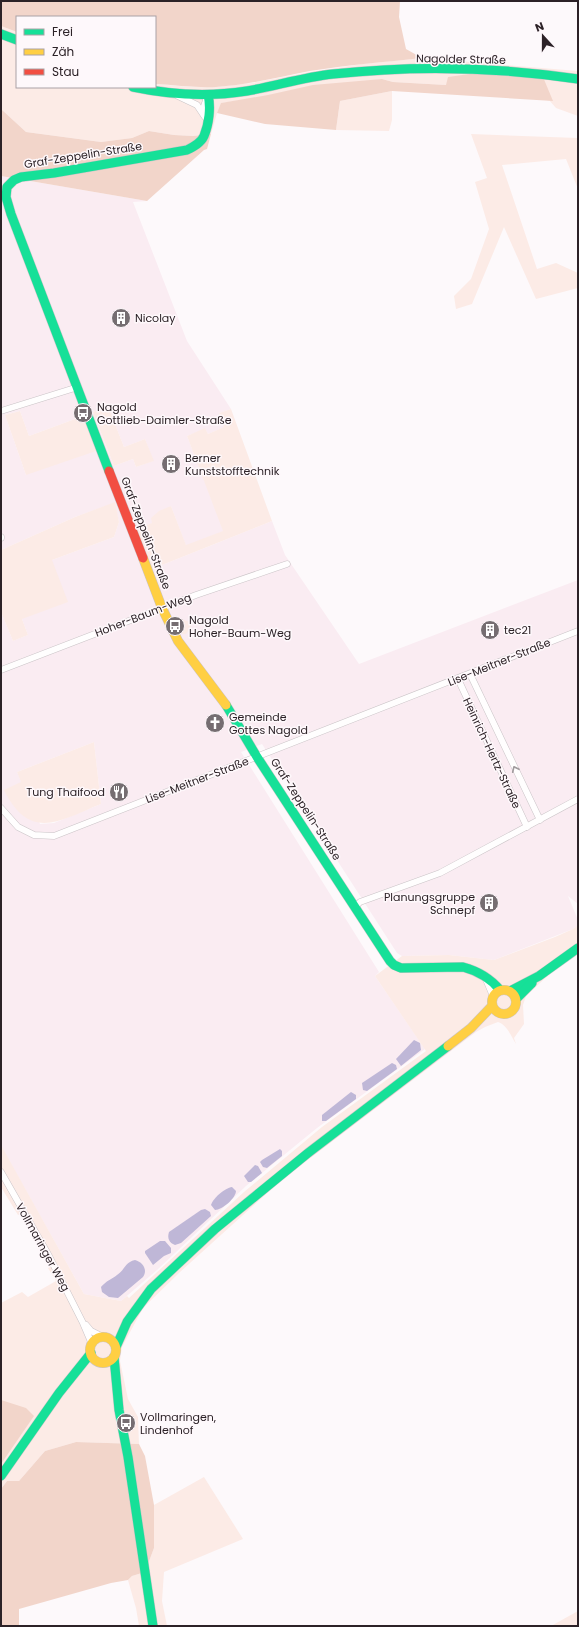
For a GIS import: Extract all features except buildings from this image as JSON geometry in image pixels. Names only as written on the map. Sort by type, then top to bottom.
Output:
[{"type":"street","points":[[1,34],[16,40]]},
{"type":"street","name":"Nagolder Straße","points":[[139,88],[173,94],[208,95],[233,93],[332,74],[425,69],[490,71],[578,78]]},
{"type":"street","points":[[211,106],[220,96],[233,93]]},
{"type":"street","points":[[173,94],[197,105],[206,120]]},
{"type":"street","name":"Graf-Zeppelin-Straße","points":[[208,95],[211,106],[206,120],[204,137],[194,147],[187,150],[54,173],[21,177],[9,183],[6,189],[6,199],[162,608],[178,641],[224,702],[257,757],[390,961],[394,965],[410,968],[463,967],[477,970],[494,982],[497,993]]},
{"type":"street","name":"Graf-Zeppelin-Straße","points":[[206,120],[204,106],[208,95]]},
{"type":"street","points":[[1,410],[78,388]]},
{"type":"street","name":"Hoher-Baum-Weg","points":[[1,670],[237,580],[287,564]]},
{"type":"street","name":"Lise-Meitner-Straße","points":[[1,808],[18,827],[34,835],[54,836],[578,631]]},
{"type":"street","name":"Heinrich-Hertz-Straße","points":[[470,674],[540,820]]},
{"type":"street","name":"Heinrich-Hertz-Straße","points":[[458,679],[527,827]]},
{"type":"street","points":[[355,907],[360,902],[440,873],[578,799]]},
{"type":"street","points":[[153,1626],[128,1457],[119,1410],[114,1357],[116,1347],[126,1322],[151,1289],[215,1229],[258,1192],[494,1010],[497,993],[510,992],[539,976],[578,948]]},
{"type":"street","points":[[516,999],[539,976]]},
{"type":"street","points":[[494,1010],[505,1015],[512,1012],[516,1006],[516,999],[510,992]]},
{"type":"street","name":"Vollmaringer Weg","points":[[1,1172],[49,1256],[84,1323],[96,1355]]},
{"type":"street","points":[[117,1383],[96,1355],[95,1340],[106,1338],[126,1322]]},
{"type":"street","name":"Vollmaringer Weg","points":[[84,1323],[91,1330],[106,1338]]},
{"type":"street","points":[[106,1338],[116,1347]]},
{"type":"street","points":[[96,1355],[110,1361],[114,1357]]},
{"type":"street","points":[[1,1476],[59,1393],[96,1355]]},
{"type":"shaded area","points":[[1,1],[400,1],[399,17],[406,49],[422,58],[310,71],[252,83],[228,86],[201,87],[156,84],[156,16],[16,16],[16,32],[1,26]]},
{"type":"shaded area","points":[[1,26],[16,32],[16,88],[156,88],[156,84],[216,87],[252,83],[362,64],[422,58],[578,71],[578,116],[556,108],[549,100],[446,85],[393,82],[382,79],[222,103],[217,113],[211,134],[193,136],[149,131],[132,138],[101,142],[26,132],[1,109]]},
{"type":"shaded area","points":[[477,73],[543,77],[553,101],[392,91],[340,101],[336,130],[265,124],[217,113],[221,103],[313,85],[382,79],[393,82],[446,85],[448,77]]},
{"type":"shaded area","points":[[392,91],[392,120],[389,131],[336,130],[340,101]]},
{"type":"shaded area","points":[[1,109],[26,132],[101,142],[132,138],[149,131],[193,136],[211,134],[207,149],[204,150],[147,201],[1,176]]},
{"type":"shaded area","points":[[471,134],[578,138],[578,189],[566,159],[502,165],[537,269],[556,263],[578,273],[578,288],[536,299],[504,227],[472,304],[456,309],[454,296],[471,279],[489,229],[475,182],[487,178]]},
{"type":"shaded area","points":[[1,176],[147,201],[133,202],[187,341],[231,409],[219,413],[225,427],[208,434],[205,429],[187,436],[224,531],[186,546],[171,506],[153,523],[136,529],[152,569],[272,521],[285,555],[359,664],[578,580],[578,904],[568,896],[578,920],[578,925],[573,929],[494,960],[449,955],[402,956],[397,953],[262,744],[241,752],[379,972],[375,976],[425,1049],[317,1128],[246,1186],[157,1270],[121,1301],[84,1294],[1,1146],[1,612],[13,641],[28,635],[22,619],[52,560],[114,537],[119,522],[114,503],[75,517],[1,550]],"holes":[[[108,406],[124,447],[145,439],[153,461],[136,467],[133,459],[114,466],[93,412]],[[20,411],[29,436],[83,416],[26,475],[5,415]],[[94,742],[101,804],[54,823],[40,824],[17,772]]]},
{"type":"shaded area","points":[[108,406],[124,447],[145,439],[154,461],[136,467],[133,459],[114,466],[93,412]]},
{"type":"shaded area","points":[[231,409],[272,521],[152,569],[136,529],[152,523],[151,518],[159,511],[171,506],[186,545],[223,531],[187,436],[205,428],[208,434],[224,427],[219,413]]},
{"type":"shaded area","points":[[20,411],[29,436],[83,416],[96,451],[26,475],[5,415]]},
{"type":"shaded area","points":[[115,502],[119,522],[114,537],[52,560],[68,602],[22,619],[28,635],[13,641],[1,612],[1,550],[75,517]]},
{"type":"shaded area","points":[[175,617],[193,623],[186,634],[183,634],[178,629]]},
{"type":"shaded area","points":[[94,742],[101,804],[59,821],[46,823],[35,822],[24,817],[14,806],[4,790],[21,782],[17,772]]},
{"type":"shaded area","points":[[578,925],[578,953],[554,970],[526,996],[523,1005],[524,1024],[514,1038],[516,1044],[506,1028],[498,1022],[476,1032],[284,1178],[180,1272],[143,1308],[122,1347],[120,1361],[128,1399],[138,1417],[139,1444],[76,1442],[45,1451],[19,1481],[7,1481],[1,1489],[1,1303],[22,1292],[28,1297],[56,1281],[48,1268],[51,1266],[21,1214],[18,1215],[1,1187],[1,1145],[84,1294],[121,1301],[127,1296],[129,1298],[244,1192],[322,1127],[426,1051],[375,976],[402,956],[449,955],[494,960],[555,937],[573,929]]},
{"type":"shaded area","points":[[414,1040],[420,1043],[421,1050],[401,1066],[396,1059]]},
{"type":"shaded area","points":[[392,1063],[396,1065],[397,1069],[367,1091],[363,1090],[362,1083]]},
{"type":"shaded area","points":[[351,1092],[356,1095],[356,1099],[326,1121],[322,1121],[322,1115]]},
{"type":"shaded area","points":[[280,1149],[282,1151],[282,1156],[267,1168],[263,1167],[260,1162]]},
{"type":"shaded area","points":[[255,1165],[258,1166],[262,1173],[251,1182],[248,1182],[244,1176]]},
{"type":"shaded area","points":[[232,1187],[236,1191],[234,1197],[225,1206],[215,1210],[211,1205],[214,1199],[223,1191]]},
{"type":"shaded area","points":[[205,1209],[210,1212],[211,1216],[181,1243],[175,1245],[170,1242],[168,1238],[169,1232],[201,1210]]},
{"type":"shaded area","points":[[160,1241],[165,1241],[171,1248],[171,1253],[164,1256],[153,1265],[145,1251]]},
{"type":"shaded area","points":[[135,1260],[142,1264],[145,1269],[143,1277],[118,1298],[109,1297],[102,1292],[101,1287],[103,1285],[120,1273],[129,1262]]},
{"type":"shaded area","points":[[1,1400],[26,1408],[34,1416],[1,1464]]},
{"type":"shaded area","points":[[76,1442],[139,1444],[145,1456],[154,1505],[154,1548],[145,1572],[132,1576],[128,1580],[111,1583],[19,1609],[19,1626],[1,1626],[1,1489],[7,1481],[19,1481],[45,1451]]},
{"type":"shaded area","points":[[204,1477],[243,1539],[164,1572],[162,1601],[167,1626],[139,1626],[136,1608],[128,1580],[132,1576],[145,1572],[154,1548],[154,1505]]},
{"type":"shaded area","points":[[578,1611],[578,1626],[551,1626]]},
{"type":"traffic: fast","points":[[1,34],[16,40]]},
{"type":"traffic: fast","points":[[139,88],[162,92],[190,94],[233,93],[333,74],[425,68],[517,72],[578,79]]},
{"type":"traffic: fast","points":[[109,471],[11,214],[6,197],[7,187],[14,180],[21,177],[54,173],[187,150],[199,143],[204,136],[209,116],[208,95]]},
{"type":"traffic: fast","points":[[226,705],[257,757],[390,961],[394,965],[401,968],[463,967],[483,976],[500,990]]},
{"type":"traffic: fast","points":[[510,991],[539,976],[578,948]]},
{"type":"traffic: fast","points":[[516,999],[532,983]]},
{"type":"traffic: fast","points":[[116,1347],[127,1322],[151,1289],[215,1229],[308,1153],[448,1046]]},
{"type":"traffic: fast","points":[[1,1476],[59,1393],[91,1353]]},
{"type":"traffic: fast","points":[[114,1357],[119,1410],[128,1457],[153,1626]]},
{"type":"traffic: slow","points":[[143,558],[162,608],[178,641],[226,705]]},
{"type":"traffic: slow","points":[[504,990],[513,993],[516,1002],[513,1011],[504,1014],[495,1011],[492,1002],[495,993],[504,990]]},
{"type":"traffic: slow","points":[[448,1046],[471,1028],[492,1006]]},
{"type":"traffic: slow","points":[[103,1337],[112,1341],[116,1350],[112,1359],[103,1363],[94,1359],[90,1350],[94,1341],[103,1337]]},
{"type":"traffic: jam","points":[[109,471],[143,558]]},
{"type":"place","name":"Nicolay","points":[[121,318]]},
{"type":"place","name":"Nagold Gottlieb-Daimler-Straße","points":[[83,413]]},
{"type":"place","name":"Berner Kunststofftechnik","points":[[171,464]]},
{"type":"place","name":"Nagold Hoher-Baum-Weg","points":[[175,626]]},
{"type":"place","name":"tec21","points":[[490,630]]},
{"type":"place","name":"Gemeinde Gottes Nagold","points":[[215,723]]},
{"type":"place","name":"Tung Thaifood","points":[[119,792]]},
{"type":"place","name":"Planungsgruppe Schnepf","points":[[489,903]]},
{"type":"place","name":"Vollmaringen, Lindenhof","points":[[126,1423]]}]
